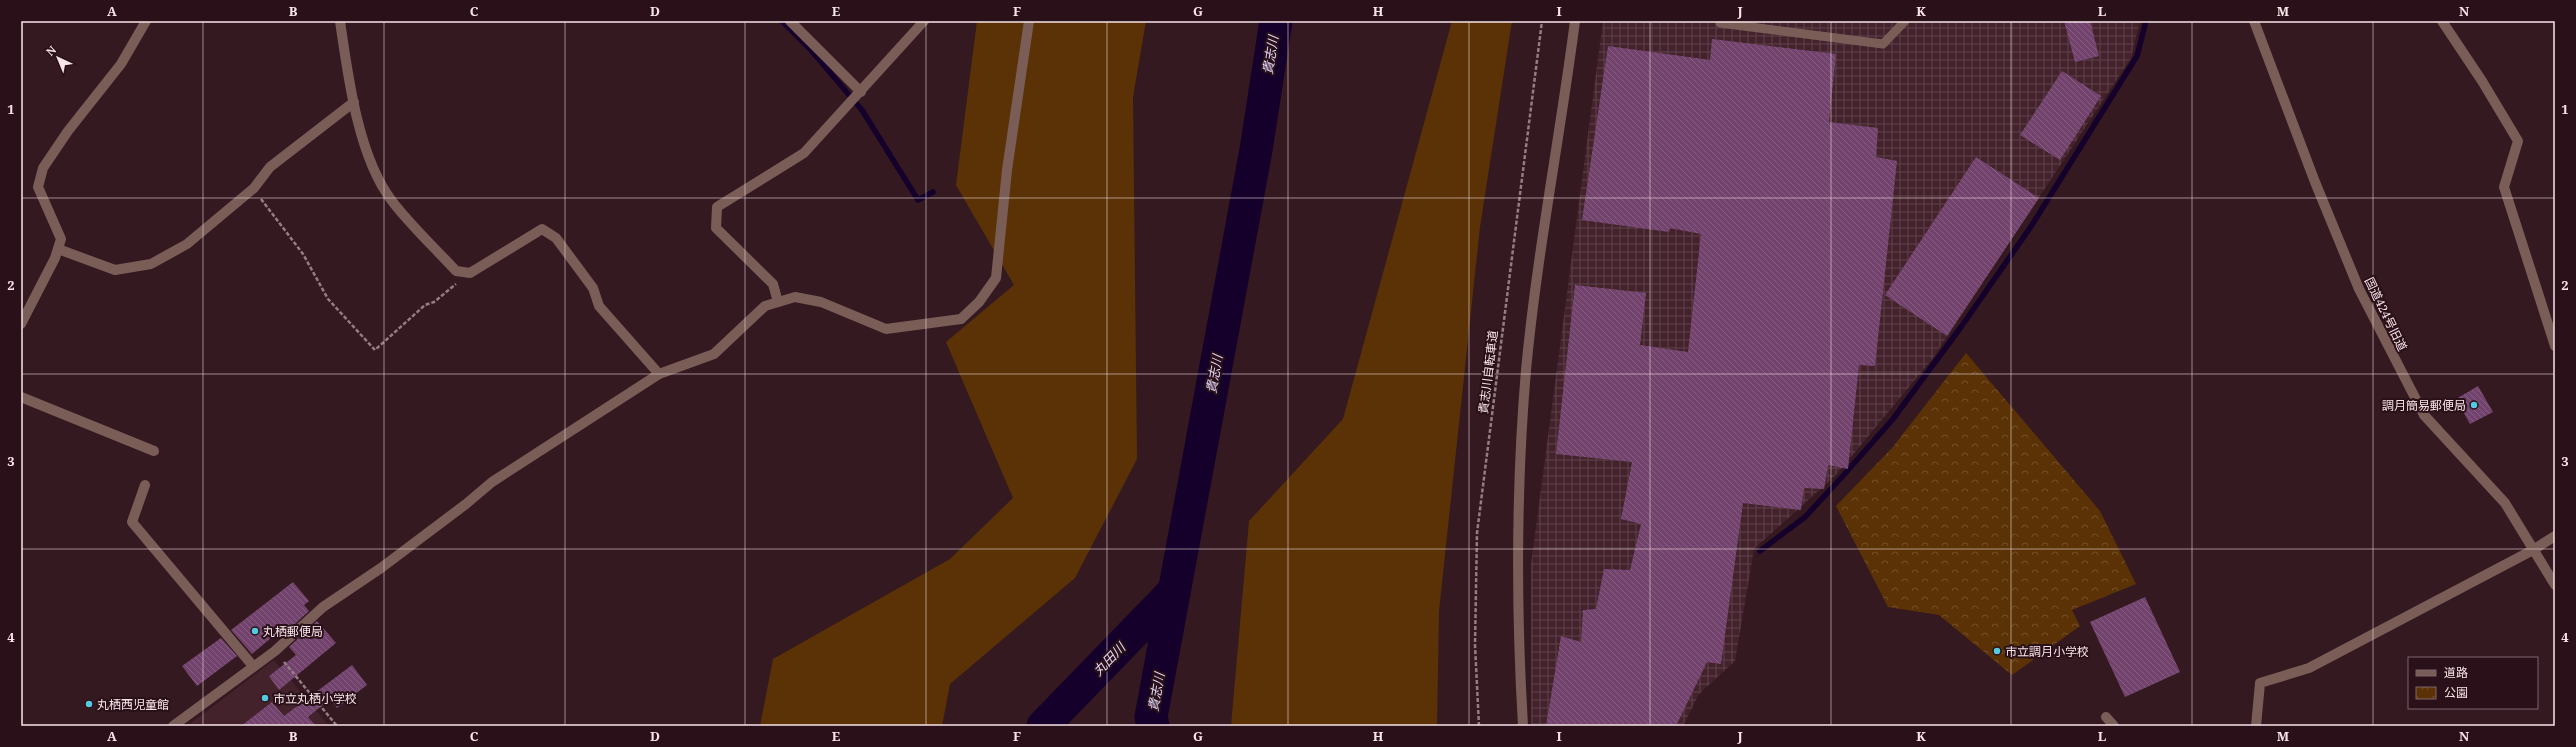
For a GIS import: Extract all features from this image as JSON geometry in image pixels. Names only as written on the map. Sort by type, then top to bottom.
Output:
[{"type":"street","points":[[21,324],[58,249],[61,239],[38,187],[43,168],[68,131],[121,64],[146,21]]},
{"type":"street","points":[[340,21],[354,102],[377,176],[392,201],[456,271],[470,273],[542,229],[556,238],[593,288],[599,306],[659,374]]},
{"type":"street","points":[[790,21],[861,92]]},
{"type":"street","points":[[778,302],[773,284],[716,228],[717,208],[804,153],[924,21]]},
{"type":"street","points":[[173,726],[275,651],[323,607],[393,559],[466,504],[492,482],[659,374],[714,354],[765,306],[795,297],[821,302],[886,329],[961,319],[979,302],[996,278],[1007,170],[1029,21]]},
{"type":"street","points":[[1522,726],[1518,643],[1522,432],[1526,368],[1546,214],[1575,21]]},
{"type":"street","name":"国道424号旧道","points":[[2254,21],[2315,182],[2359,290],[2424,415],[2505,503],[2532,550],[2555,585]]},
{"type":"street","points":[[2442,21],[2482,81],[2518,141],[2504,187],[2555,346]]},
{"type":"street","points":[[58,249],[115,270],[150,264],[187,244],[254,188],[270,167],[354,102]]},
{"type":"street","points":[[21,397],[154,451]]},
{"type":"street","points":[[145,485],[132,522],[253,666]]},
{"type":"street","points":[[2256,726],[2260,683],[2309,668],[2532,550],[2555,536]]},
{"type":"street","points":[[2106,716],[2114,726]]},
{"type":"lane","points":[[1720,23],[1883,44],[1905,21]]},
{"type":"path","name":"貴志川自転車道","points":[[1479,726],[1475,645],[1477,533],[1542,21]]},
{"type":"path","points":[[254,188],[303,254],[328,299],[375,350],[425,305],[434,302],[470,273]]},
{"type":"path","points":[[275,651],[337,726]]},
{"type":"shaded area","points":[[1603,21],[2140,21],[2131,58],[1933,358],[1837,474],[1754,549],[1735,661],[1699,694],[1683,726],[1531,726],[1531,565]]},
{"type":"shaded area","name":"市立丸栖小学校","points":[[274,660],[329,726],[187,726]]},
{"type":"green space","points":[[977,21],[1146,21],[1133,97],[1137,459],[1075,578],[950,684],[942,726],[760,726],[773,659],[950,559],[1013,498],[946,342],[1014,285],[956,185]]},
{"type":"green space","points":[[1452,21],[1512,21],[1480,227],[1439,611],[1437,726],[1231,726],[1249,521],[1343,419]]},
{"type":"green space","points":[[1966,353],[2100,511],[2136,584],[2072,610],[2080,626],[2012,675],[1939,615],[1888,607],[1836,506],[1892,448]]},
{"type":"building","points":[[2064,21],[2090,21],[2099,56],[2075,62]]},
{"type":"building","points":[[1712,39],[1836,54],[1829,122],[1878,128],[1876,157],[1897,161],[1875,366],[1859,365],[1848,469],[1828,465],[1824,489],[1804,488],[1801,510],[1743,503],[1721,664],[1707,662],[1676,726],[1546,726],[1561,636],[1581,642],[1583,610],[1596,609],[1604,569],[1630,570],[1641,524],[1621,519],[1632,462],[1556,454],[1575,285],[1646,293],[1640,345],[1688,352],[1701,234],[1670,228],[1669,232],[1582,220],[1608,46],[1710,60]]},
{"type":"building","points":[[2062,71],[2101,96],[2060,160],[2020,135]]},
{"type":"building","points":[[1976,157],[2039,198],[1947,336],[1885,295]]},
{"type":"building","points":[[2478,386],[2493,412],[2470,424],[2456,399]]},
{"type":"building","points":[[293,582],[309,601],[304,605],[309,611],[281,637],[277,633],[252,654],[231,630]]},
{"type":"building","points":[[2145,597],[2180,672],[2125,697],[2090,622]]},
{"type":"building","points":[[317,621],[336,643],[279,690],[269,676],[296,655],[289,647]]},
{"type":"building","points":[[221,638],[237,656],[197,686],[182,666]]},
{"type":"building","points":[[352,665],[367,685],[337,708],[330,699],[308,717],[316,726],[241,726],[272,702],[284,716]]},
{"type":"waterway","points":[[782,21],[810,49],[862,110],[918,200],[933,192]]},
{"type":"waterway","name":"貴志川","points":[[1153,726],[1151,717],[1256,150],[1276,21]]},
{"type":"waterway","points":[[1760,551],[1805,517],[1842,477],[1893,419],[1961,327],[2032,225],[2137,56],[2146,21]]},
{"type":"waterway","name":"丸田川","points":[[1043,726],[1174,591]]},
{"type":"place","name":"調月簡易郵便局","points":[[2474,405]]},
{"type":"place","name":"丸栖郵便局","points":[[255,631]]},
{"type":"place","name":"市立調月小学校","points":[[1997,651]]},
{"type":"place","name":"市立丸栖小学校","points":[[265,698]]},
{"type":"place","name":"丸栖西児童館","points":[[89,704]]}]
